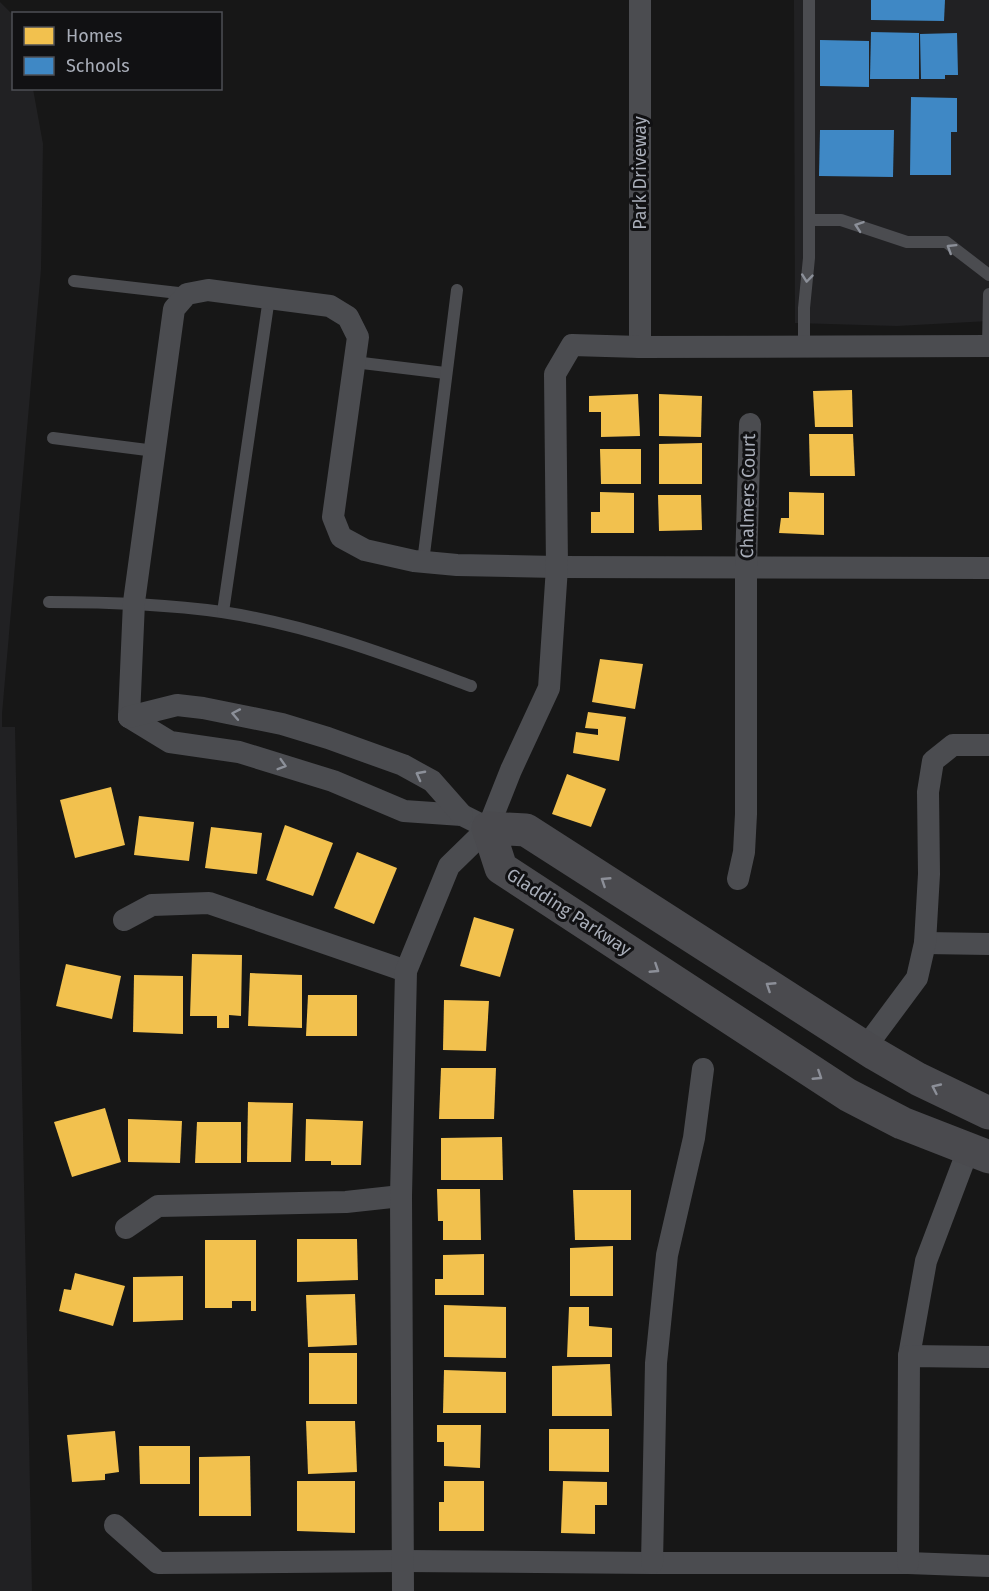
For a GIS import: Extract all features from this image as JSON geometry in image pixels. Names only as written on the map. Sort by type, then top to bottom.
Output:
[{"type":"street","name":"Park Driveway","points":[[640,0],[640,347]]},
{"type":"street","points":[[129,717],[134,603],[174,309],[188,294],[208,290],[330,306],[348,317],[358,336],[333,517],[340,537],[365,550],[423,562],[457,565],[989,568]]},
{"type":"street","points":[[403,1591],[401,1196],[406,971],[449,866],[475,821],[510,770],[549,688],[557,567],[555,374],[572,345],[640,347],[989,346]]},
{"type":"street","name":"Chalmers Court","points":[[738,879],[744,852],[746,814],[746,567],[750,424]]},
{"type":"street","points":[[129,717],[177,705],[244,715],[328,738],[403,765],[432,781],[475,821]]},
{"type":"street","points":[[129,717],[170,742],[239,752],[333,781],[404,811],[526,830],[865,1048],[918,1079],[989,1113]]},
{"type":"street","points":[[865,1048],[917,978],[925,943],[929,874],[928,792],[933,761],[953,745],[989,745]]},
{"type":"street","name":"Gladding Parkway","points":[[475,821],[501,868],[848,1095],[902,1124],[982,1148]]},
{"type":"street","points":[[124,920],[152,905],[209,903],[406,971]]},
{"type":"street","points":[[925,943],[989,944]]},
{"type":"street","points":[[652,1563],[656,1363],[667,1255],[694,1138],[703,1069]]},
{"type":"street","points":[[908,1563],[909,1356],[926,1261],[982,1148]]},
{"type":"street","points":[[126,1228],[158,1206],[346,1202],[401,1196]]},
{"type":"street","points":[[909,1356],[989,1357]]},
{"type":"street","points":[[115,1525],[158,1563],[403,1561],[908,1563],[989,1566]]},
{"type":"lane","points":[[804,346],[804,308],[809,258],[809,0]]},
{"type":"lane","points":[[809,220],[841,220],[907,242],[946,242],[989,275]]},
{"type":"lane","points":[[74,281],[188,294]]},
{"type":"lane","points":[[423,562],[457,290]]},
{"type":"lane","points":[[989,294],[989,346]]},
{"type":"lane","points":[[223,612],[269,298]]},
{"type":"lane","points":[[354,362],[445,373]]},
{"type":"lane","points":[[52,438],[155,451]]},
{"type":"lane","points":[[49,603],[134,603],[223,612],[283,624],[356,644],[471,686]]},
{"type":"shaded area","points":[[794,0],[989,0],[989,321],[897,326],[795,323]]},
{"type":"shaded area","points":[[0,2],[12,14],[12,90],[33,90],[43,144],[41,269],[2,714],[2,727],[15,727],[32,1591],[0,1591]]},
{"type":"building: Homes","points":[[852,390],[853,427],[815,427],[813,391]]},
{"type":"building: Homes","points":[[638,394],[640,436],[601,437],[601,412],[589,412],[589,396]]},
{"type":"building: Homes","points":[[659,394],[702,396],[701,437],[659,436]]},
{"type":"building: Homes","points":[[809,434],[853,434],[855,476],[810,476]]},
{"type":"building: Homes","points":[[702,443],[702,484],[659,484],[659,444]]},
{"type":"building: Homes","points":[[600,449],[641,449],[641,484],[601,484]]},
{"type":"building: Homes","points":[[600,492],[634,493],[634,533],[591,533],[591,512],[600,512]]},
{"type":"building: Homes","points":[[789,492],[824,493],[824,535],[779,533],[781,518],[789,518]]},
{"type":"building: Homes","points":[[658,495],[701,495],[702,530],[659,531]]},
{"type":"building: Homes","points":[[600,659],[643,664],[635,709],[592,702]]},
{"type":"building: Homes","points":[[588,712],[626,717],[619,761],[573,753],[576,732],[598,735],[598,729],[585,728]]},
{"type":"building: Homes","points":[[567,774],[606,789],[591,827],[552,814]]},
{"type":"building: Homes","points":[[111,787],[125,845],[75,858],[60,800]]},
{"type":"building: Homes","points":[[139,816],[194,822],[189,861],[134,855]]},
{"type":"building: Homes","points":[[285,825],[333,843],[313,896],[266,880]]},
{"type":"building: Homes","points":[[211,827],[262,833],[257,874],[205,868]]},
{"type":"building: Homes","points":[[357,852],[397,868],[374,924],[334,908]]},
{"type":"building: Homes","points":[[474,917],[514,929],[500,977],[460,966]]},
{"type":"building: Homes","points":[[192,954],[242,955],[241,1016],[229,1015],[229,1028],[217,1028],[217,1016],[190,1016]]},
{"type":"building: Homes","points":[[66,964],[121,976],[112,1019],[56,1006]]},
{"type":"building: Homes","points":[[250,973],[302,975],[302,1028],[248,1026]]},
{"type":"building: Homes","points":[[134,975],[183,976],[183,1034],[133,1032]]},
{"type":"building: Homes","points":[[308,995],[357,995],[357,1036],[306,1036]]},
{"type":"building: Homes","points":[[444,1000],[489,1001],[486,1051],[443,1050]]},
{"type":"building: Homes","points":[[441,1068],[496,1068],[494,1119],[439,1119]]},
{"type":"building: Homes","points":[[248,1102],[293,1103],[291,1162],[247,1162]]},
{"type":"building: Homes","points":[[105,1108],[121,1162],[72,1177],[54,1122]]},
{"type":"building: Homes","points":[[128,1119],[182,1121],[180,1163],[128,1162]]},
{"type":"building: Homes","points":[[306,1119],[363,1121],[361,1165],[331,1165],[331,1161],[305,1161]]},
{"type":"building: Homes","points":[[197,1122],[241,1122],[241,1163],[195,1163]]},
{"type":"building: Homes","points":[[502,1137],[503,1180],[441,1180],[441,1138]]},
{"type":"building: Homes","points":[[437,1189],[480,1189],[481,1240],[443,1240],[443,1221],[438,1221]]},
{"type":"building: Homes","points":[[573,1190],[631,1190],[631,1240],[575,1240]]},
{"type":"building: Homes","points":[[297,1239],[357,1239],[358,1280],[297,1282]]},
{"type":"building: Homes","points":[[205,1240],[256,1240],[256,1311],[251,1311],[251,1301],[232,1301],[232,1308],[205,1308]]},
{"type":"building: Homes","points":[[613,1246],[613,1296],[570,1296],[570,1248]]},
{"type":"building: Homes","points":[[484,1254],[484,1295],[435,1295],[435,1279],[443,1279],[443,1255]]},
{"type":"building: Homes","points":[[75,1273],[125,1286],[113,1326],[59,1311],[64,1289],[71,1290]]},
{"type":"building: Homes","points":[[183,1276],[183,1320],[133,1322],[133,1277]]},
{"type":"building: Homes","points":[[355,1294],[357,1345],[308,1347],[306,1295]]},
{"type":"building: Homes","points":[[444,1305],[506,1307],[506,1358],[444,1357]]},
{"type":"building: Homes","points":[[569,1307],[589,1307],[589,1326],[612,1328],[612,1357],[567,1357]]},
{"type":"building: Homes","points":[[309,1353],[357,1353],[357,1404],[309,1404]]},
{"type":"building: Homes","points":[[610,1364],[612,1416],[552,1416],[552,1366]]},
{"type":"building: Homes","points":[[444,1370],[506,1372],[506,1413],[443,1413]]},
{"type":"building: Homes","points":[[306,1421],[355,1421],[357,1472],[308,1474]]},
{"type":"building: Homes","points":[[437,1425],[481,1425],[480,1468],[444,1466],[444,1442],[437,1442]]},
{"type":"building: Homes","points":[[549,1429],[609,1429],[609,1472],[549,1471]]},
{"type":"building: Homes","points":[[115,1431],[119,1472],[105,1474],[105,1480],[72,1482],[67,1435]]},
{"type":"building: Homes","points":[[139,1446],[190,1446],[190,1484],[140,1484]]},
{"type":"building: Homes","points":[[250,1456],[251,1516],[199,1516],[199,1457]]},
{"type":"building: Homes","points":[[297,1481],[355,1481],[355,1533],[297,1531]]},
{"type":"building: Homes","points":[[444,1481],[484,1481],[484,1531],[439,1531],[439,1502],[444,1502]]},
{"type":"building: Homes","points":[[563,1481],[607,1482],[607,1505],[595,1505],[595,1534],[561,1533]]},
{"type":"building: Schools","points":[[871,0],[945,0],[944,21],[871,20]]},
{"type":"building: Schools","points":[[871,32],[919,33],[919,79],[870,79]]},
{"type":"building: Schools","points":[[957,33],[958,75],[945,75],[945,79],[921,79],[920,34]]},
{"type":"building: Schools","points":[[820,40],[869,41],[869,87],[820,86]]},
{"type":"building: Schools","points":[[911,97],[957,98],[957,132],[951,132],[951,175],[910,175]]},
{"type":"building: Schools","points":[[820,130],[894,130],[893,177],[819,176]]}]
